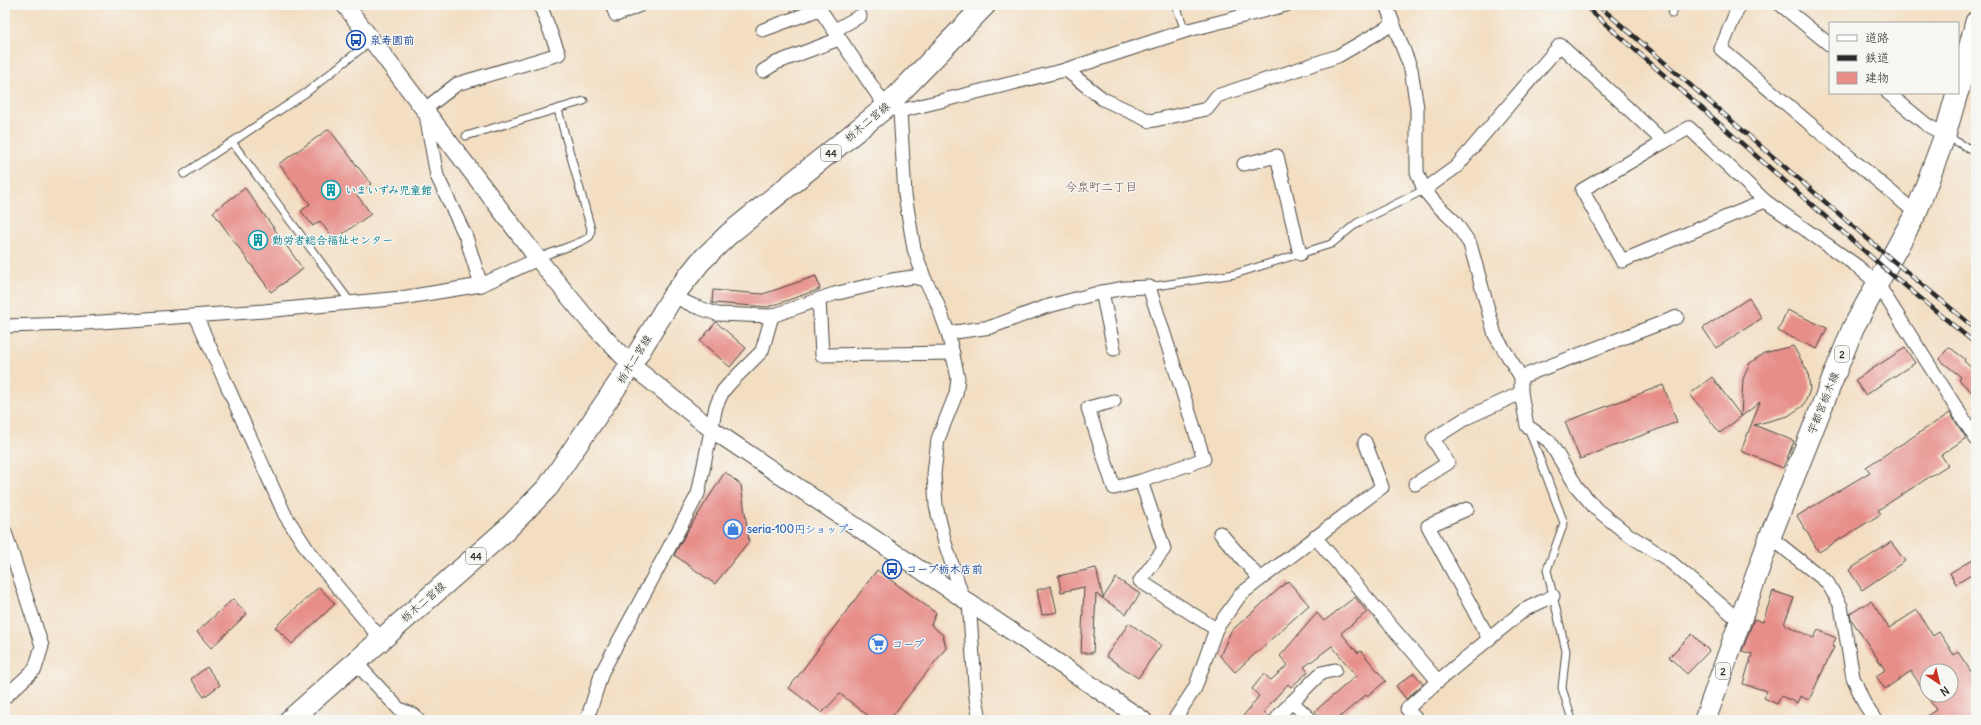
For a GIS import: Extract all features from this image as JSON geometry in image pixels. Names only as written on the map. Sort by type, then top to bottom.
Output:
[{"type":"main road","name":"栃木二宮線","points":[[290,720],[506,530],[548,487],[631,365],[673,296],[700,262],[729,234],[893,109],[985,5]]},
{"type":"main road","name":"宇都宮栃木線","points":[[1959,90],[1970,70],[1976,22]]},
{"type":"main road","name":"宇都宮栃木線","points":[[1705,720],[1770,537],[1853,328],[1916,214],[1945,135],[1957,94]]},
{"type":"street","points":[[345,5],[538,258],[589,321],[631,365],[710,428],[1143,720]]},
{"type":"street","points":[[425,109],[457,84],[559,54],[540,5]]},
{"type":"street","points":[[612,5],[616,15],[640,5]]},
{"type":"street","points":[[893,109],[1066,70],[1186,31],[1286,5]]},
{"type":"street","points":[[1386,5],[1411,69],[1418,108],[1417,172],[1424,190],[1455,222],[1470,244],[1495,335],[1521,377],[1521,393],[1527,426],[1549,441],[1577,487],[1596,509],[1626,532],[1667,559],[1740,622]]},
{"type":"street","points":[[1739,5],[1721,49],[1916,214]]},
{"type":"street","points":[[1781,5],[1829,44]]},
{"type":"street","points":[[763,30],[819,7],[837,35],[893,109],[914,249],[925,280],[936,300],[948,333],[958,378],[956,394],[938,439],[934,474],[936,506],[945,543],[966,600],[976,698],[980,720]]},
{"type":"street","points":[[763,71],[776,63],[837,35],[860,16]]},
{"type":"street","points":[[1066,70],[1103,99],[1150,121],[1207,109],[1216,96],[1338,56],[1393,24]]},
{"type":"street","points":[[1424,190],[1456,167],[1560,46],[1664,142]]},
{"type":"street","points":[[1889,94],[1927,125],[1945,135]]},
{"type":"street","points":[[425,109],[437,176],[466,237],[481,285]]},
{"type":"street","points":[[1765,201],[1622,261],[1582,190],[1689,128],[1765,201],[1857,266],[1877,283],[1976,439]]},
{"type":"street","points":[[1244,164],[1277,156],[1300,254]]},
{"type":"street","points":[[5,326],[71,324],[196,316],[456,291],[481,285],[538,258]]},
{"type":"street","points":[[673,296],[694,306],[717,314],[772,316],[820,299],[892,280],[913,277],[925,280]]},
{"type":"street","points":[[948,333],[991,327],[1045,307],[1102,292],[1125,288],[1149,287],[1204,459],[1114,488],[1088,408],[1114,401]]},
{"type":"street","points":[[1102,292],[1114,349]]},
{"type":"street","points":[[820,299],[822,355],[953,353]]},
{"type":"street","points":[[196,316],[285,515],[311,555],[381,639]]},
{"type":"street","points":[[587,720],[602,672],[698,494],[710,428],[716,406],[723,391],[762,351],[772,316]]},
{"type":"street","points":[[1521,377],[1677,317]]},
{"type":"street","points":[[1415,484],[1448,463],[1433,439],[1466,418],[1521,393]]},
{"type":"street","points":[[1174,720],[1195,688],[1216,629],[1241,594],[1382,487],[1366,442]]},
{"type":"street","points":[[1141,480],[1164,549],[1140,581],[1216,629]]},
{"type":"street","points":[[1467,509],[1428,526],[1489,639]]},
{"type":"street","points":[[5,532],[42,646],[35,669],[5,697]]},
{"type":"street","points":[[1220,533],[1260,579]]},
{"type":"street","points":[[1315,537],[1438,681]]},
{"type":"street","points":[[1770,537],[1827,582],[1841,606],[1854,677],[1864,702],[1875,720]]},
{"type":"street","points":[[1417,720],[1407,709],[1438,681],[1524,610],[1554,596]]},
{"type":"street","points":[[355,662],[399,709],[414,715],[418,720]]},
{"type":"street","points":[[1276,720],[1321,673],[1335,670]]},
{"type":"street","points":[[1292,702],[1311,720]]},
{"type":"lane","points":[[1176,5],[1186,31]]},
{"type":"lane","points":[[1672,14],[1676,5]]},
{"type":"lane","points":[[184,174],[307,92],[372,40]]},
{"type":"lane","points":[[466,136],[558,110],[584,101]]},
{"type":"lane","points":[[538,258],[557,249],[584,242],[590,236],[591,230],[558,110]]},
{"type":"lane","points":[[1945,135],[1976,152]]},
{"type":"lane","points":[[232,142],[351,302]]},
{"type":"lane","points":[[1149,287],[1234,274],[1331,244],[1357,223],[1424,190]]},
{"type":"lane","points":[[1527,426],[1564,523],[1547,570],[1566,651],[1562,688],[1572,720]]},
{"type":"building","name":"いまいずみ児童館","points":[[329,129],[371,184],[357,195],[371,214],[334,240],[320,221],[313,226],[301,211],[310,204],[279,164]]},
{"type":"building","name":"勤労者総合福祉センター","points":[[245,188],[303,269],[271,292],[213,212]]},
{"type":"building","points":[[816,276],[820,289],[768,307],[712,303],[713,290],[763,294]]},
{"type":"building","points":[[1749,298],[1762,318],[1716,348],[1703,328]]},
{"type":"building","points":[[1787,310],[1827,328],[1817,349],[1778,331]]},
{"type":"building","points":[[716,322],[746,348],[730,367],[700,341]]},
{"type":"building","points":[[1793,346],[1808,372],[1810,389],[1807,398],[1803,406],[1788,416],[1754,425],[1794,441],[1783,468],[1741,451],[1760,402],[1720,433],[1690,394],[1712,377],[1741,416],[1743,379],[1750,363],[1764,353]]},
{"type":"building","points":[[1949,347],[1965,359],[1964,361],[1976,372],[1976,396],[1959,380],[1961,377],[1939,359]]},
{"type":"building","points":[[1905,348],[1915,363],[1865,395],[1855,380]]},
{"type":"building","points":[[1663,385],[1677,422],[1580,459],[1565,422]]},
{"type":"building","points":[[1950,413],[1966,438],[1941,455],[1948,465],[1878,510],[1881,514],[1819,552],[1797,516],[1870,472],[1866,467]]},
{"type":"building","points":[[725,472],[741,485],[749,541],[715,584],[674,555]]},
{"type":"building","points":[[1891,542],[1905,561],[1862,590],[1849,570]]},
{"type":"building","points":[[1976,557],[1976,572],[1956,584],[1950,573]]},
{"type":"building","points":[[1096,568],[1103,598],[1116,578],[1140,594],[1126,614],[1096,594],[1093,653],[1081,653],[1084,587],[1061,592],[1058,576]]},
{"type":"building","points":[[877,570],[936,613],[931,625],[943,635],[946,648],[889,720],[874,720],[840,694],[822,713],[789,688]]},
{"type":"building","points":[[1288,581],[1309,605],[1235,672],[1220,656],[1231,631]]},
{"type":"building","points":[[1051,586],[1057,612],[1042,615],[1037,590]]},
{"type":"building","points":[[319,587],[335,604],[292,644],[275,627]]},
{"type":"building","points":[[1773,591],[1794,598],[1784,624],[1814,638],[1818,630],[1836,638],[1832,646],[1834,647],[1809,700],[1800,696],[1797,703],[1781,696],[1777,704],[1764,698],[1767,691],[1743,684],[1752,654],[1742,651],[1754,619],[1763,622]]},
{"type":"building","points":[[1355,597],[1367,612],[1341,633],[1358,653],[1361,651],[1386,681],[1367,696],[1366,695],[1336,720],[1323,720],[1315,711],[1356,676],[1332,646],[1304,667],[1308,672],[1291,687],[1288,684],[1263,712],[1269,717],[1268,720],[1240,720],[1259,696],[1252,689],[1264,674],[1271,680],[1288,665],[1280,656],[1317,613],[1324,621]]},
{"type":"building","points":[[233,599],[247,614],[211,648],[197,632]]},
{"type":"building","points":[[1871,601],[1889,628],[1917,610],[1933,636],[1939,632],[1954,655],[1958,652],[1976,679],[1976,720],[1920,720],[1936,710],[1932,703],[1959,703],[1959,663],[1919,663],[1919,683],[1911,671],[1885,689],[1876,676],[1885,670],[1851,619],[1850,614]]},
{"type":"building","points":[[1129,623],[1161,645],[1138,678],[1106,656]]},
{"type":"building","points":[[1692,634],[1709,651],[1687,674],[1669,657]]},
{"type":"building","points":[[207,667],[220,685],[204,697],[191,679]]},
{"type":"building","points":[[1414,673],[1423,684],[1406,699],[1396,686]]},
{"type":"railway","points":[[1584,5],[1885,269],[1976,344]]},
{"type":"railway","points":[[1598,5],[1891,259],[1976,329]]},
{"type":"place","name":"泉寿園前","points":[[356,40]]},
{"type":"place","name":"いまいずみ児童館","points":[[331,190]]},
{"type":"place","name":"勤労者総合福祉センター","points":[[258,240]]},
{"type":"place","name":"seria-100円ショップ-","points":[[733,529]]},
{"type":"place","name":"コープ栃木店前","points":[[892,569]]},
{"type":"place","name":"コープ","points":[[878,644]]},
{"type":"district","name":"今泉町二丁目","points":[[1101,186]]}]
